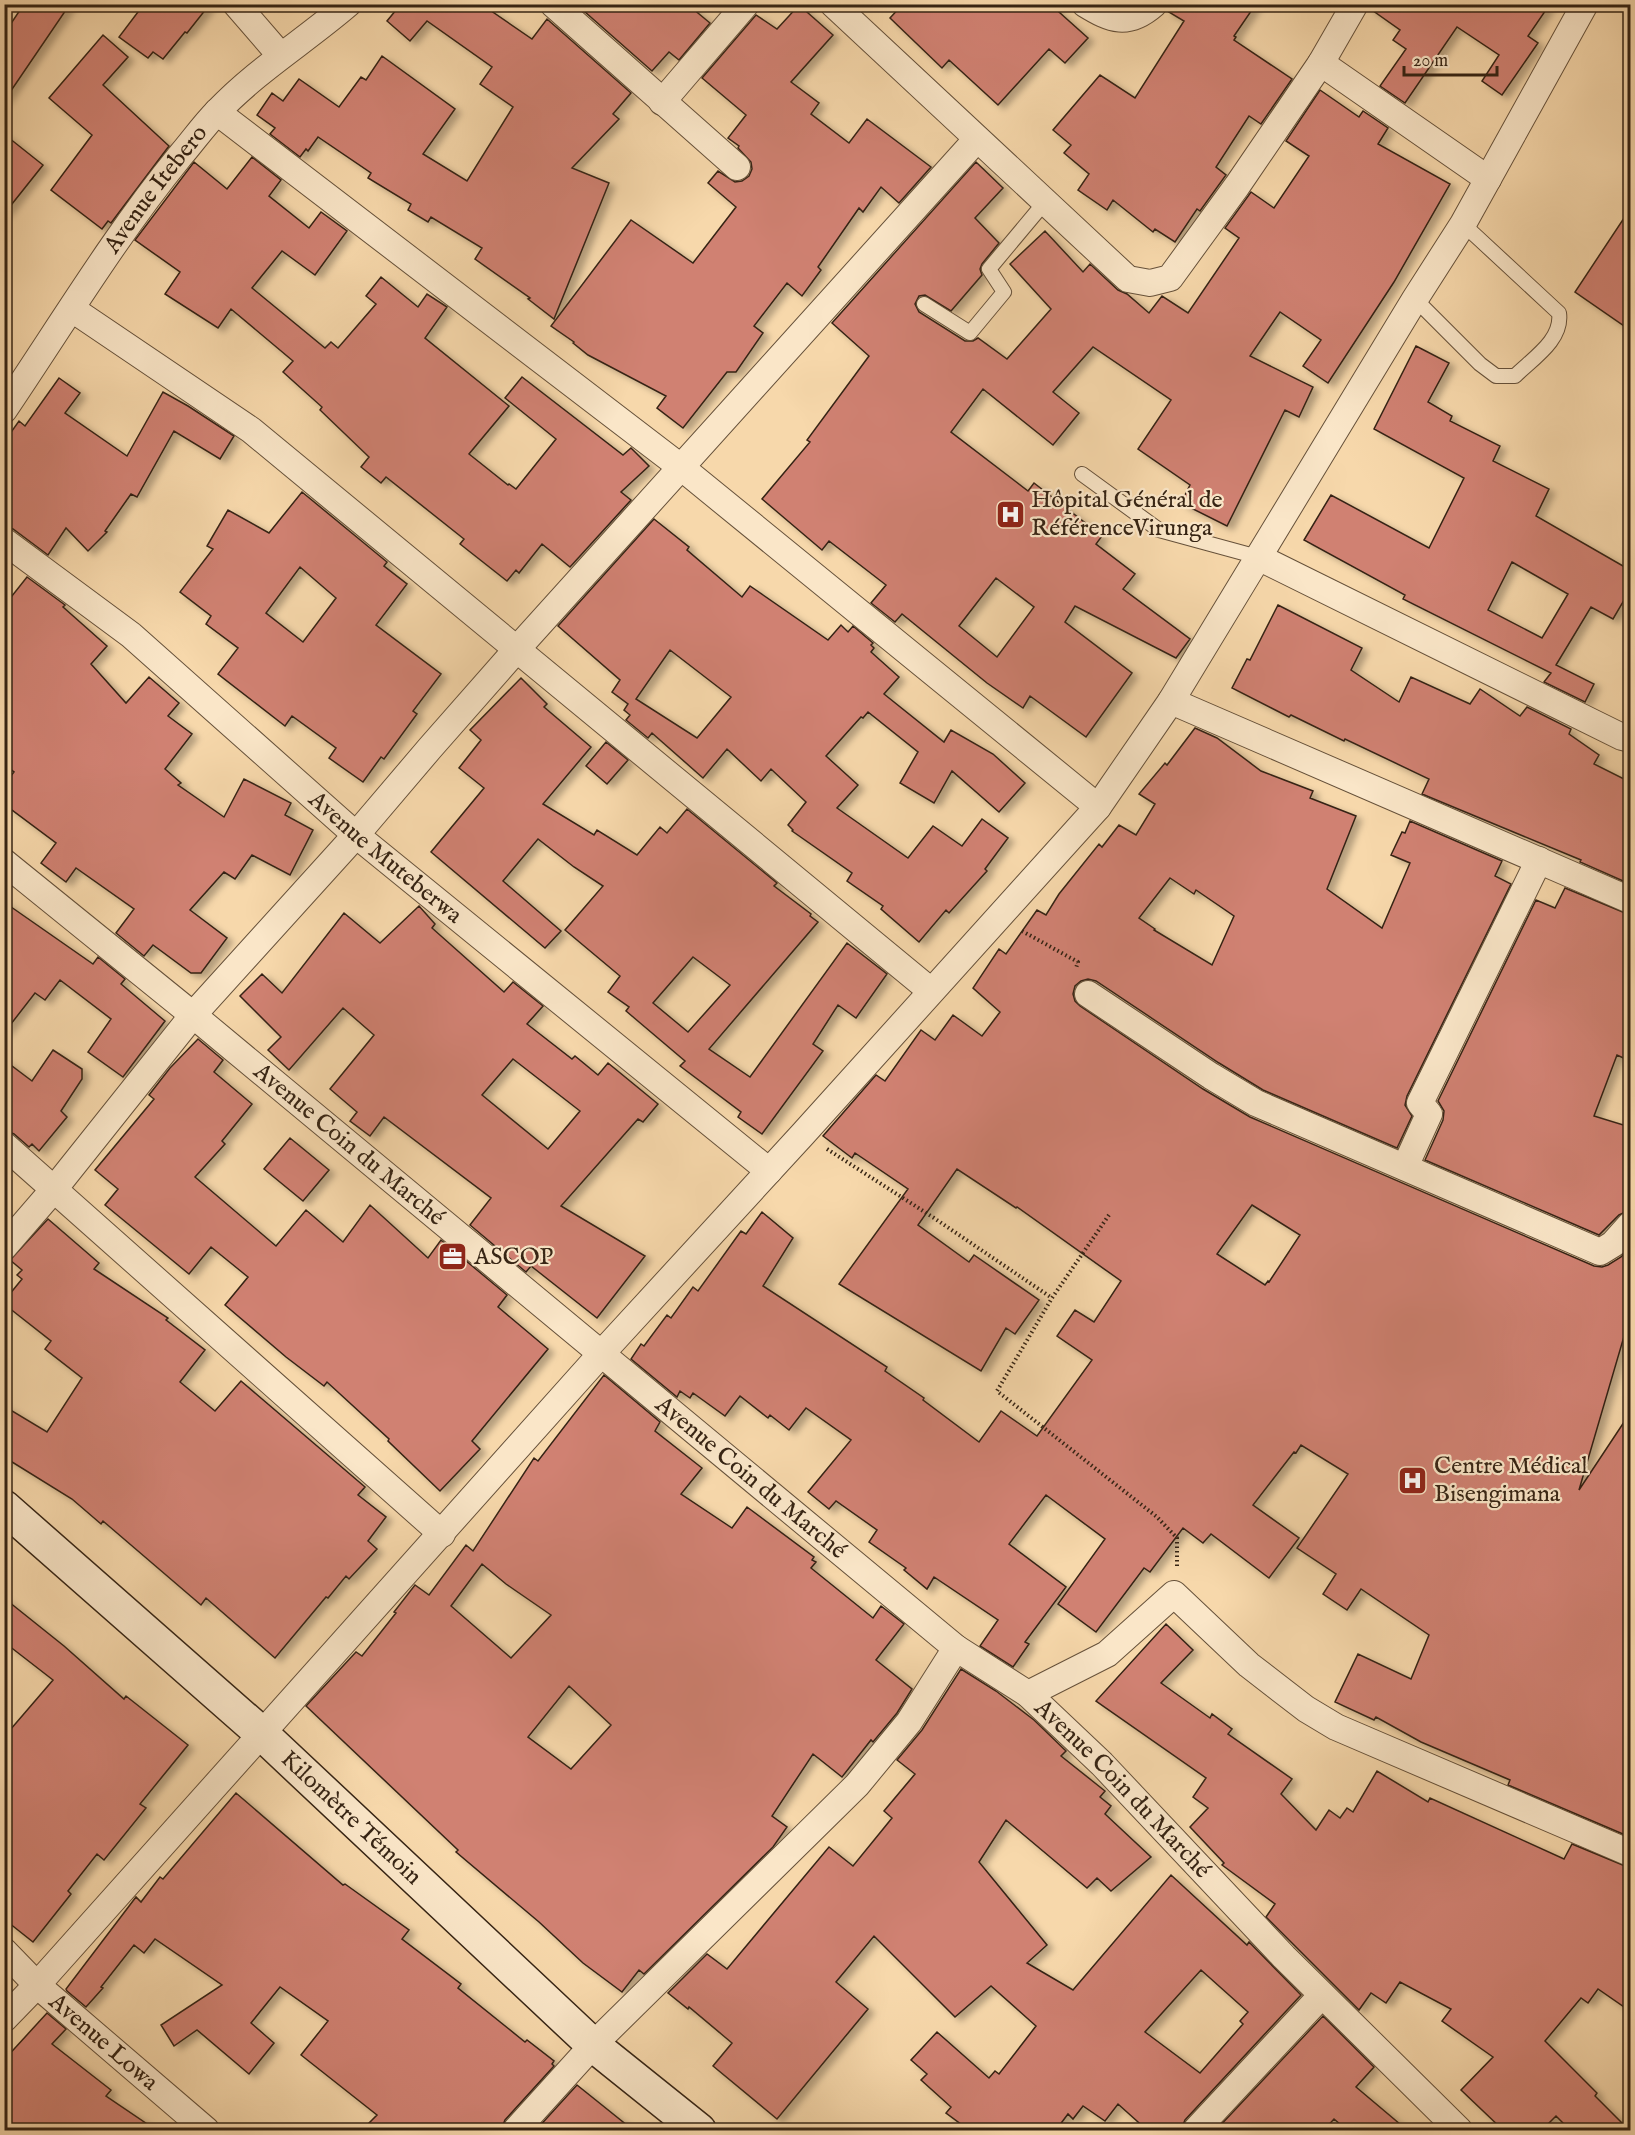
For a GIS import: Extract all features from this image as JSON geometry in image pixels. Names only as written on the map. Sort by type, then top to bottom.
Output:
[{"type":"main road","name":"Kilomètre Témoin","points":[[4,1507],[261,1733],[593,2045],[699,2130]]},
{"type":"street","points":[[236,4],[280,55]]},
{"type":"street","name":"Avenue Itebero","points":[[4,410],[124,228],[217,112],[248,81],[348,4]]},
{"type":"street","points":[[553,4],[737,167]]},
{"type":"street","points":[[662,102],[746,4]]},
{"type":"street","points":[[833,4],[976,140],[1128,279],[1150,283],[1170,278],[1237,186],[1321,63],[1355,4]]},
{"type":"street","points":[[1085,4],[1106,17],[1131,19],[1154,4]]},
{"type":"street","points":[[4,2019],[442,1534],[601,1354],[1098,807],[1171,701],[1463,224],[1585,4]]},
{"type":"street","points":[[1321,63],[1488,179]]},
{"type":"street","points":[[217,112],[682,468],[1098,807]]},
{"type":"street","points":[[4,1247],[56,1188],[193,1015],[356,835],[518,649],[976,140]]},
{"type":"street","points":[[72,309],[251,430],[931,992]]},
{"type":"street","name":"Avenue Muteberwa","points":[[4,541],[131,635],[356,835],[769,1171]]},
{"type":"street","points":[[1258,557],[1630,740]]},
{"type":"street","points":[[1171,701],[1630,900]]},
{"type":"street","points":[[1405,1167],[1429,1114],[1420,1103],[1539,860]]},
{"type":"street","name":"Avenue Coin du Marché","points":[[4,862],[193,1015],[956,1648],[1028,1694],[1102,1764],[1451,2128]]},
{"type":"street","points":[[1088,994],[1211,1076],[1256,1103],[1600,1252],[1613,1244],[1630,1225]]},
{"type":"street","points":[[4,1145],[56,1188],[442,1534]]},
{"type":"street","points":[[1028,1694],[1107,1654],[1174,1594],[1249,1665],[1306,1709],[1336,1727],[1630,1853]]},
{"type":"street","points":[[516,2130],[593,2045],[857,1785],[909,1722],[956,1648]]},
{"type":"street","name":"Avenue Lowa","points":[[4,1951],[37,1985],[206,2130]]},
{"type":"street","points":[[1196,2130],[1322,1995]]},
{"type":"lane","points":[[924,304],[970,333],[1004,292],[988,269],[1045,202]]},
{"type":"lane","points":[[1415,299],[1480,364],[1496,376],[1515,376],[1556,336],[1560,324],[1559,313],[1463,224]]},
{"type":"lane","points":[[1082,474],[1159,530],[1258,557]]},
{"type":"path","points":[[997,917],[1078,962],[1072,982],[1088,994]]},
{"type":"path","points":[[803,1134],[934,1218],[1052,1298]]},
{"type":"path","points":[[1109,1215],[1052,1298],[998,1391],[1157,1517],[1177,1538],[1178,1561],[1174,1594]]},
{"type":"building","points":[[24,4],[70,4],[4,101],[4,34]]},
{"type":"building","points":[[144,4],[210,4],[163,59],[153,52],[148,58],[119,37]]},
{"type":"building","points":[[401,4],[481,4],[532,39],[547,19],[631,93],[613,114],[619,119],[572,168],[609,183],[554,319],[528,299],[530,298],[475,259],[482,248],[431,217],[428,222],[408,210],[411,204],[368,178],[371,173],[318,137],[308,151],[306,149],[300,157],[270,134],[275,128],[257,115],[272,93],[283,101],[299,79],[339,107],[361,77],[366,80],[382,56],[455,109],[423,154],[467,181],[513,107],[480,84],[492,67],[427,21],[410,41],[387,21]]},
{"type":"building","points":[[576,4],[687,4],[710,23],[679,60],[669,52],[652,71]]},
{"type":"building","points":[[903,4],[1050,4],[1088,38],[1065,63],[1049,49],[998,105],[949,60],[942,68],[890,18]]},
{"type":"building","points":[[1169,4],[1256,4],[1234,36],[1236,37],[1234,40],[1292,79],[1261,124],[1249,116],[1216,167],[1226,175],[1200,211],[1197,209],[1175,242],[1155,229],[1153,232],[1113,200],[1107,210],[1078,190],[1089,174],[1064,153],[1071,145],[1053,130],[1100,75],[1135,98],[1184,21],[1167,11]]},
{"type":"building","points":[[1370,4],[1550,4],[1528,36],[1538,43],[1502,95],[1482,81],[1499,55],[1457,27],[1405,103],[1380,86],[1406,49],[1393,40],[1400,30],[1369,8]]},
{"type":"building","points":[[799,5],[833,35],[791,82],[819,103],[811,114],[849,143],[867,119],[931,167],[899,203],[881,187],[863,212],[859,208],[818,267],[821,270],[802,296],[787,283],[754,326],[763,333],[736,372],[727,372],[683,428],[657,408],[666,396],[588,355],[551,326],[631,220],[693,263],[736,207],[708,183],[718,171],[735,182],[742,181],[749,176],[752,169],[751,162],[738,148],[739,146],[728,138],[746,115],[702,78],[756,15],[777,29]]},
{"type":"building","points":[[103,35],[128,57],[103,85],[169,146],[111,223],[108,221],[102,229],[51,190],[92,135],[49,98]]},
{"type":"building","points":[[1320,90],[1359,117],[1363,111],[1388,128],[1378,144],[1450,184],[1394,282],[1328,383],[1303,366],[1321,340],[1280,312],[1250,356],[1313,387],[1299,417],[1285,410],[1227,526],[1181,503],[1190,485],[1138,449],[1171,400],[1093,347],[1053,392],[1079,413],[1053,445],[983,389],[951,432],[1028,491],[1034,483],[1102,536],[1096,544],[1135,574],[1123,589],[1190,639],[1176,658],[1075,606],[1065,622],[1132,673],[1086,737],[1030,696],[1023,708],[987,683],[902,614],[895,622],[871,603],[886,585],[829,541],[822,550],[762,499],[810,442],[807,440],[869,356],[832,323],[976,162],[1003,188],[975,218],[999,243],[982,264],[980,269],[982,275],[951,311],[925,295],[919,296],[915,304],[919,312],[965,341],[978,338],[1007,359],[1051,309],[1010,264],[1045,231],[1083,272],[1090,264],[1118,290],[1127,294],[1149,313],[1162,296],[1188,313],[1239,238],[1225,228],[1251,192],[1274,208],[1309,156],[1286,141]],"holes":[[[996,578],[1034,607],[997,657],[959,626]]]},
{"type":"building","points":[[4,134],[43,165],[4,214]]},
{"type":"building","points":[[252,157],[281,180],[269,196],[309,228],[321,212],[347,231],[315,275],[282,251],[252,288],[325,348],[331,342],[338,348],[376,304],[366,296],[381,277],[418,307],[427,294],[447,307],[425,338],[509,406],[469,454],[508,485],[516,489],[556,439],[505,398],[522,377],[623,455],[631,448],[649,466],[621,492],[631,500],[570,567],[542,544],[519,573],[516,570],[507,581],[460,544],[464,539],[386,477],[381,483],[361,467],[369,457],[320,410],[322,407],[283,372],[293,361],[231,309],[218,328],[165,294],[180,272],[135,240],[194,162],[227,189]]},
{"type":"building","points":[[1630,209],[1630,330],[1575,292]]},
{"type":"building","points":[[1416,346],[1449,363],[1428,402],[1452,416],[1450,421],[1500,446],[1493,461],[1549,489],[1536,516],[1630,570],[1630,590],[1613,619],[1591,607],[1556,665],[1594,684],[1585,702],[1544,682],[1551,673],[1403,599],[1405,595],[1304,540],[1331,495],[1429,548],[1464,478],[1374,429]],"holes":[[[1512,562],[1568,594],[1542,638],[1488,610]]]},
{"type":"building","points":[[59,378],[80,393],[65,413],[127,456],[163,392],[234,436],[220,459],[174,431],[137,497],[131,494],[105,531],[107,532],[88,551],[66,528],[48,555],[13,529],[4,526],[4,442],[19,421],[25,426]]},
{"type":"building","points":[[302,492],[387,562],[384,566],[407,584],[376,625],[441,674],[413,711],[417,714],[384,759],[381,757],[363,782],[329,758],[336,748],[292,716],[285,726],[218,674],[238,648],[206,624],[211,616],[180,592],[213,549],[207,546],[228,510],[269,533]],"holes":[[[300,567],[336,598],[303,642],[266,613]]]},
{"type":"building","points":[[654,519],[689,547],[687,550],[742,597],[750,586],[828,640],[841,625],[848,632],[853,626],[873,643],[871,645],[874,648],[871,652],[899,677],[884,694],[944,742],[951,730],[993,754],[1025,783],[999,812],[952,771],[934,803],[900,783],[918,752],[868,712],[826,756],[858,785],[837,808],[908,858],[933,826],[962,846],[982,819],[1008,838],[985,869],[987,871],[949,913],[946,910],[919,942],[881,909],[883,906],[847,881],[852,873],[792,831],[788,825],[806,802],[771,769],[761,781],[727,749],[703,778],[652,733],[648,738],[626,720],[630,715],[624,710],[628,704],[612,692],[620,680],[558,626]],"holes":[[[670,650],[731,697],[697,738],[636,699]]]},
{"type":"building","points":[[27,577],[65,605],[63,607],[107,646],[91,664],[126,703],[149,677],[179,703],[168,716],[192,734],[165,769],[181,783],[178,785],[224,817],[244,779],[291,803],[285,815],[313,830],[290,875],[252,855],[235,879],[224,872],[190,910],[227,938],[201,973],[191,973],[153,945],[144,956],[116,933],[134,909],[76,868],[66,882],[41,863],[56,843],[4,804],[4,785],[14,772],[4,764],[4,606]]},
{"type":"building","points":[[1278,605],[1362,648],[1351,670],[1399,702],[1411,677],[1470,704],[1480,689],[1520,716],[1527,707],[1571,729],[1569,734],[1599,755],[1594,764],[1630,782],[1630,884],[1580,862],[1581,860],[1422,794],[1429,779],[1291,715],[1289,717],[1232,688],[1247,659],[1250,660]]},
{"type":"building","points":[[521,678],[547,704],[544,707],[591,747],[543,804],[594,835],[597,830],[637,855],[660,827],[667,833],[687,809],[777,883],[774,886],[818,922],[709,1049],[750,1077],[847,943],[887,974],[856,1018],[838,1005],[813,1044],[823,1051],[762,1134],[738,1117],[741,1112],[680,1066],[685,1061],[626,1011],[629,1007],[608,992],[620,976],[565,930],[603,886],[538,839],[503,881],[561,931],[545,948],[431,852],[484,788],[459,768],[481,740],[470,730]],"holes":[[[693,957],[730,985],[688,1032],[653,1003]]]},
{"type":"building","points":[[1195,728],[1217,738],[1261,771],[1313,791],[1310,798],[1356,816],[1327,889],[1382,928],[1410,863],[1391,855],[1410,821],[1502,861],[1495,876],[1511,884],[1407,1096],[1405,1105],[1412,1116],[1397,1148],[1263,1090],[1096,981],[1088,979],[1081,981],[1075,986],[1073,994],[1080,1006],[1203,1089],[1250,1117],[1594,1266],[1608,1265],[1621,1257],[1630,1247],[1630,1316],[1579,1490],[1630,1413],[1630,1837],[1508,1785],[1510,1780],[1421,1742],[1376,1717],[1374,1720],[1335,1702],[1358,1654],[1411,1679],[1429,1635],[1361,1589],[1347,1610],[1323,1594],[1336,1574],[1297,1548],[1348,1474],[1301,1445],[1253,1505],[1299,1538],[1269,1578],[1211,1534],[1203,1543],[1183,1528],[1150,1572],[1144,1568],[1096,1632],[1058,1604],[1105,1539],[1046,1495],[1009,1544],[1066,1587],[1025,1642],[1029,1644],[1013,1667],[980,1646],[998,1620],[934,1577],[927,1589],[904,1570],[906,1568],[869,1542],[877,1530],[836,1501],[829,1509],[808,1492],[851,1440],[806,1408],[789,1430],[770,1415],[768,1418],[740,1396],[725,1416],[693,1393],[690,1398],[680,1391],[677,1397],[631,1359],[641,1344],[644,1346],[667,1315],[671,1318],[693,1287],[698,1291],[741,1231],[746,1234],[762,1212],[793,1238],[763,1286],[887,1367],[885,1371],[924,1398],[923,1400],[979,1442],[1001,1411],[1037,1436],[1092,1360],[1057,1336],[1075,1310],[1094,1322],[1121,1281],[1017,1207],[957,1169],[918,1225],[969,1262],[974,1255],[1039,1300],[1015,1334],[1006,1328],[981,1371],[839,1284],[908,1189],[855,1153],[852,1158],[823,1136],[876,1075],[885,1081],[921,1030],[935,1040],[953,1015],[982,1036],[1000,1012],[973,988],[999,949],[1006,954],[1037,910],[1046,915],[1059,894],[1099,844],[1102,847],[1119,825],[1136,835],[1155,804],[1139,794],[1165,763],[1167,765]],"holes":[[[1170,878],[1194,894],[1196,890],[1234,916],[1212,965],[1154,930],[1139,918]],[[1252,1205],[1300,1235],[1265,1285],[1217,1254]]]},
{"type":"building","points":[[606,742],[628,760],[607,784],[586,766]]},
{"type":"building","points":[[1565,888],[1630,915],[1630,1061],[1617,1055],[1594,1116],[1630,1127],[1630,1210],[1619,1215],[1599,1235],[1425,1160],[1443,1120],[1444,1111],[1438,1101],[1536,900],[1555,908]]},
{"type":"building","points":[[4,902],[93,964],[98,957],[125,979],[121,984],[165,1021],[123,1077],[88,1052],[111,1019],[60,980],[45,1000],[35,993],[4,1033]]},
{"type":"building","points":[[419,906],[435,924],[432,928],[504,992],[513,982],[543,1006],[527,1024],[572,1059],[575,1056],[598,1075],[608,1063],[658,1104],[643,1122],[638,1119],[561,1206],[645,1256],[597,1318],[531,1266],[526,1272],[470,1225],[491,1198],[384,1117],[370,1136],[350,1121],[357,1112],[330,1089],[374,1035],[343,1008],[289,1070],[268,1050],[281,1037],[240,996],[262,974],[282,993],[344,913],[380,943]],"holes":[[[513,1059],[580,1111],[548,1149],[482,1095]]]},
{"type":"building","points":[[198,1039],[223,1060],[214,1072],[252,1104],[222,1141],[225,1144],[195,1177],[276,1246],[306,1210],[343,1242],[370,1205],[428,1258],[441,1240],[507,1295],[498,1307],[548,1349],[472,1441],[480,1449],[440,1491],[388,1441],[389,1439],[327,1382],[324,1386],[225,1305],[248,1277],[211,1247],[189,1274],[105,1205],[118,1189],[95,1170],[154,1099],[149,1095],[170,1068]]},
{"type":"building","points":[[53,1050],[82,1069],[82,1079],[61,1111],[67,1117],[39,1151],[32,1144],[29,1147],[14,1134],[4,1130],[4,1060],[32,1081]]},
{"type":"building","points":[[290,1138],[329,1170],[303,1201],[264,1169]]},
{"type":"building","points":[[48,1219],[99,1263],[94,1269],[168,1318],[166,1320],[205,1350],[180,1382],[215,1411],[241,1381],[365,1487],[358,1495],[386,1517],[368,1541],[377,1549],[349,1579],[346,1576],[328,1598],[326,1597],[275,1658],[206,1598],[201,1605],[103,1521],[101,1524],[72,1499],[4,1457],[4,1406],[47,1432],[82,1378],[45,1349],[51,1341],[4,1304],[22,1279],[17,1275],[22,1270],[10,1260]]},
{"type":"building","points":[[604,1375],[660,1422],[655,1431],[702,1468],[681,1494],[732,1528],[747,1507],[814,1557],[812,1560],[816,1562],[811,1568],[873,1618],[881,1606],[904,1624],[876,1660],[912,1689],[897,1713],[873,1742],[871,1740],[842,1777],[813,1754],[772,1816],[787,1827],[773,1847],[644,1974],[639,1970],[622,1992],[583,1963],[539,1922],[456,1852],[458,1850],[306,1706],[356,1652],[362,1656],[415,1585],[429,1595],[466,1545],[473,1551],[534,1458],[538,1461]],"holes":[[[482,1564],[506,1584],[551,1615],[511,1658],[451,1606]],[[569,1686],[611,1725],[571,1769],[528,1737]]]},
{"type":"building","points":[[4,1598],[64,1646],[124,1699],[126,1696],[188,1745],[140,1804],[146,1808],[104,1860],[97,1854],[68,1891],[71,1894],[33,1942],[4,1919],[4,1737],[53,1680],[4,1642]]},
{"type":"building","points":[[1166,1624],[1193,1650],[1161,1683],[1210,1718],[1212,1714],[1232,1729],[1228,1734],[1292,1779],[1281,1794],[1316,1830],[1329,1810],[1340,1818],[1347,1808],[1353,1812],[1377,1771],[1428,1802],[1430,1798],[1564,1859],[1572,1844],[1630,1868],[1630,2011],[1598,1989],[1588,2003],[1581,1998],[1545,2041],[1597,2093],[1595,2096],[1629,2130],[1570,2130],[1556,2116],[1542,2130],[1503,2130],[1461,2090],[1493,2057],[1442,2021],[1451,2009],[1400,1982],[1386,2003],[1371,1993],[1359,2010],[1266,1917],[1275,1904],[1222,1865],[1224,1863],[1190,1827],[1208,1808],[1193,1797],[1206,1778],[1096,1701]]},
{"type":"building","points":[[961,1669],[996,1691],[1034,1720],[1066,1751],[1061,1756],[1105,1791],[1100,1797],[1111,1806],[1105,1814],[1151,1857],[1111,1891],[1097,1878],[1087,1888],[1006,1820],[979,1862],[1047,1945],[1027,1963],[1073,1990],[1171,1875],[1247,1945],[1249,1942],[1301,1995],[1185,2120],[1181,2130],[1147,2130],[1118,2104],[1105,2121],[1083,2106],[1073,2119],[1068,2114],[1056,2130],[969,2130],[946,2113],[951,2107],[921,2080],[927,2074],[911,2060],[937,2032],[989,2078],[995,2071],[999,2074],[1036,2026],[991,1986],[955,2017],[874,1936],[836,1982],[868,2009],[777,2119],[713,2066],[732,2043],[689,2007],[688,2009],[668,1993],[707,1954],[727,1969],[829,1847],[853,1866],[892,1818],[884,1811],[915,1774],[897,1760],[922,1730]],"holes":[[[1201,1970],[1248,2012],[1240,2021],[1243,2024],[1200,2073],[1145,2032]]]},
{"type":"building","points":[[236,1793],[343,1885],[345,1884],[409,1930],[402,1939],[461,1984],[458,1988],[525,2042],[527,2040],[554,2061],[552,2064],[554,2066],[505,2120],[501,2130],[362,2130],[377,2115],[301,2055],[328,2021],[280,1987],[251,2023],[274,2043],[249,2074],[197,2030],[174,2046],[161,2025],[222,1985],[155,1939],[144,1953],[134,1945],[101,1987],[103,1988],[86,2007],[67,1991],[66,1989],[136,1897],[141,1902],[160,1877],[163,1879]]},
{"type":"building","points":[[47,2013],[66,2029],[52,2044],[111,2090],[106,2096],[156,2130],[4,2130],[4,2060]]},
{"type":"building","points":[[1323,2016],[1374,2067],[1356,2087],[1407,2130],[1347,2130],[1334,2119],[1324,2130],[1216,2130]]},
{"type":"building","points":[[577,2085],[633,2130],[536,2130]]},
{"type":"place","name":"Hôpital Général de RéférenceVirunga","points":[[1010,514]]},
{"type":"place","name":"ASCOP","points":[[453,1257]]},
{"type":"place","name":"Centre Médical Bisengimana","points":[[1413,1480]]}]
